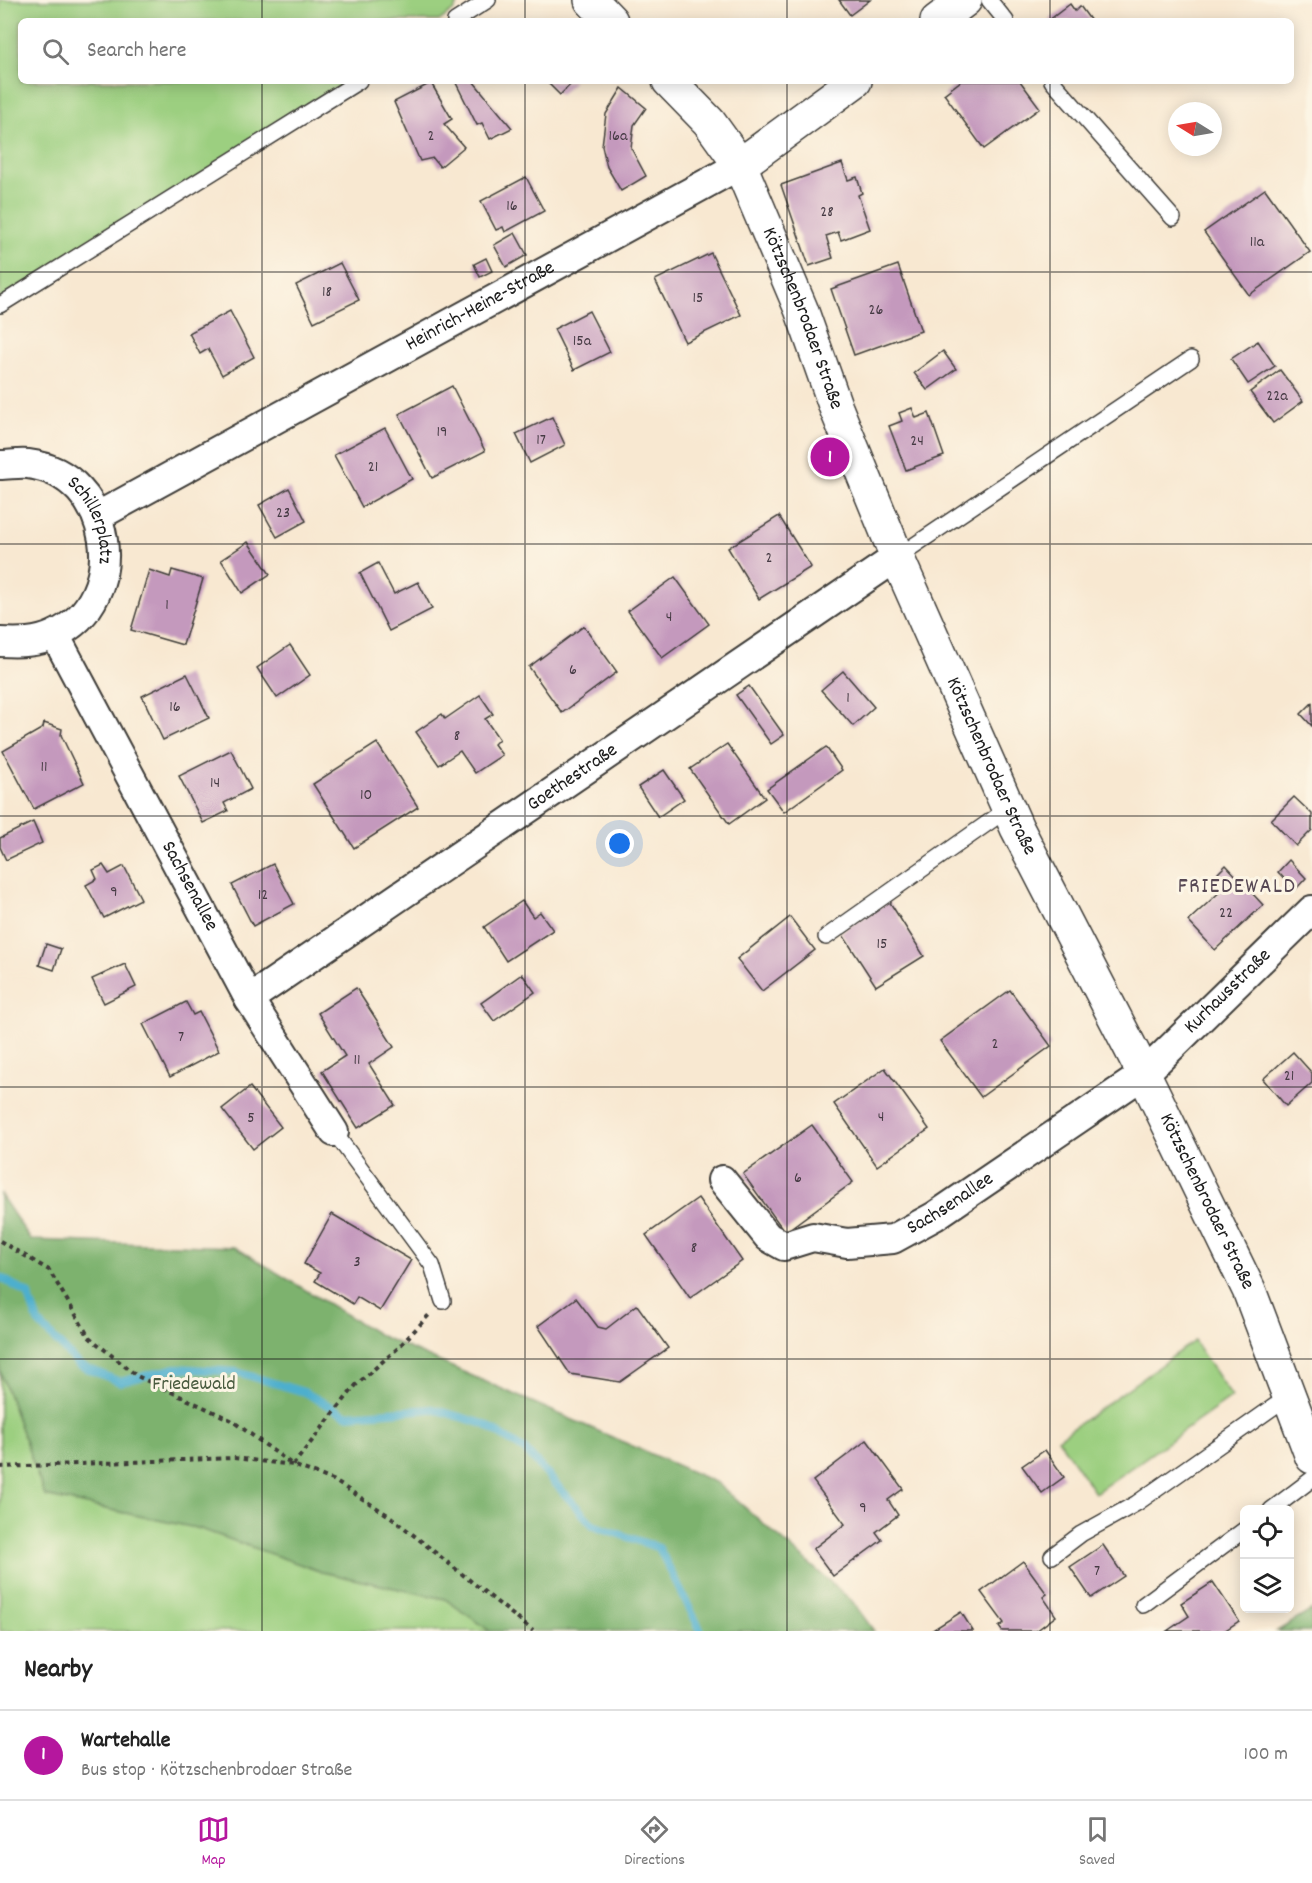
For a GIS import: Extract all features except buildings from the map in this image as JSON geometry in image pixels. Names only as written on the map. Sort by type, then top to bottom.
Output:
[{"type":"street","points":[[591,0],[608,18]]},
{"type":"street","points":[[941,18],[965,0]]},
{"type":"street","name":"Kötzschenbrodaer Straße","points":[[672,84],[709,122],[740,165],[801,309],[836,408],[897,557],[1009,808],[1144,1074],[1249,1290],[1312,1457]]},
{"type":"street","name":"Heinrich-Heine-Straße","points":[[98,516],[740,165],[851,84]]},
{"type":"street","name":"Schillerplatz","points":[[0,465],[28,464],[57,473],[81,491],[98,516],[106,550],[100,584],[83,614],[55,635],[26,643],[0,642]]},
{"type":"street","name":"Goethestraße","points":[[249,999],[897,557]]},
{"type":"street","name":"Sachsenallee","points":[[55,635],[249,999],[334,1132]]},
{"type":"street","name":"Kurhausstraße","points":[[1144,1074],[1312,910]]},
{"type":"street","name":"Sachsenallee","points":[[722,1180],[768,1237],[784,1246],[813,1237],[846,1243],[892,1239],[935,1216],[1144,1074]]},
{"type":"lane","points":[[460,18],[488,0]]},
{"type":"lane","points":[[989,0],[1004,18]]},
{"type":"lane","points":[[0,305],[354,84]]},
{"type":"lane","points":[[1055,84],[1173,218]]},
{"type":"lane","points":[[897,557],[1191,359]]},
{"type":"lane","points":[[826,937],[1009,808]]},
{"type":"lane","points":[[334,1132],[432,1265],[443,1301]]},
{"type":"lane","points":[[1052,1556],[1081,1534],[1137,1503],[1289,1396]]},
{"type":"lane","points":[[1276,1505],[1312,1479]]},
{"type":"lane","points":[[1143,1605],[1240,1534]]},
{"type":"path","points":[[0,1241],[49,1270],[89,1337],[137,1376],[231,1420],[293,1465]]},
{"type":"path","points":[[293,1465],[356,1385],[398,1348],[443,1301]]},
{"type":"path","points":[[0,1467],[234,1458],[293,1465],[333,1480],[391,1517],[533,1631]]},
{"type":"green space","points":[[0,0],[460,0],[454,10],[443,18],[18,18],[18,84],[344,84],[0,302]]},
{"type":"green space","name":"Friedewald","points":[[0,1194],[31,1240],[235,1247],[381,1336],[717,1483],[852,1601],[874,1631],[490,1631],[445,1599],[322,1572],[201,1529],[45,1496],[0,1371]]},
{"type":"green space","points":[[1194,1341],[1232,1397],[1095,1493],[1058,1439]]},
{"type":"green space","points":[[0,1371],[45,1496],[201,1529],[322,1572],[445,1599],[490,1631],[0,1631]]},
{"type":"green space","points":[[1312,1610],[1312,1631],[1277,1631]]},
{"type":"waterway","points":[[0,1277],[28,1294],[38,1322],[79,1365],[120,1382],[176,1368],[237,1372],[304,1392],[346,1415],[433,1409],[484,1424],[526,1451],[593,1525],[659,1548],[701,1631]]},
{"type":"place","name":"Wartehalle","points":[[830,457]]},
{"type":"district","name":"FRIEDEWALD","points":[[1237,887]]}]
